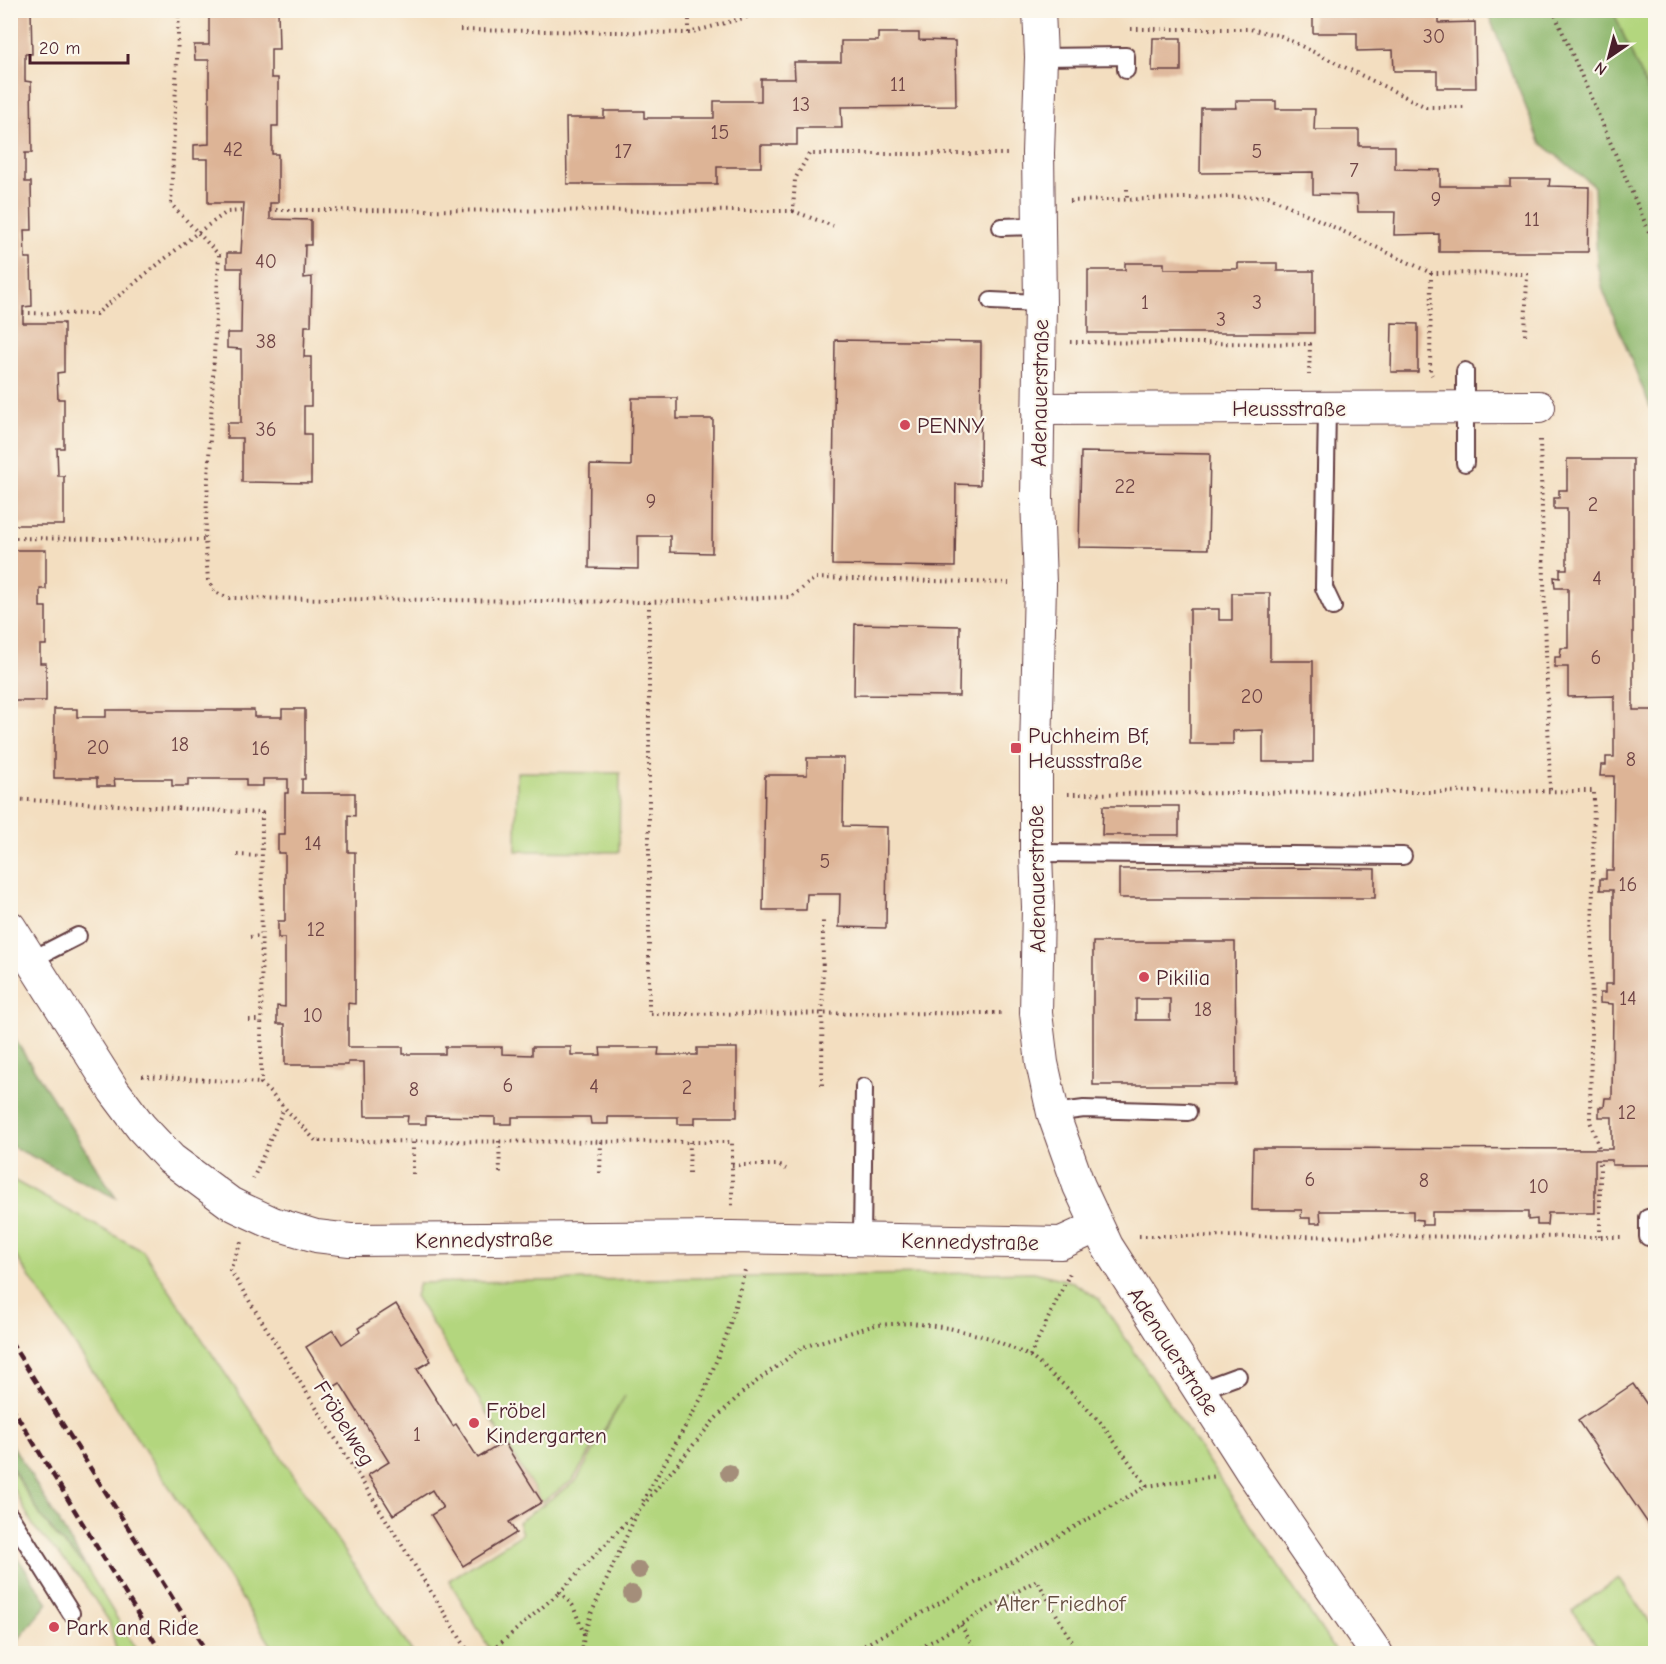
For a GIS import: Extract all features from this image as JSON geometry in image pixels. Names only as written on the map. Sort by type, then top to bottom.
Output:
[{"type":"street","name":"Adenauerstraße","points":[[1039,10],[1041,57],[1038,153],[1037,497],[1040,584],[1036,752],[1038,907],[1036,1013],[1042,1062],[1053,1113],[1078,1186],[1102,1237],[1251,1471],[1377,1653]]},
{"type":"street","name":"Heussstraße","points":[[1038,409],[1539,407]]},
{"type":"street","name":"Kennedystraße","points":[[10,927],[114,1091],[141,1127],[171,1159],[230,1203],[273,1223],[316,1236],[351,1240],[742,1237],[1061,1243],[1102,1237]]},
{"type":"lane","points":[[1041,57],[1126,56],[1126,70]]},
{"type":"lane","points":[[1001,227],[1039,214]]},
{"type":"lane","points":[[991,301],[1039,314]]},
{"type":"lane","points":[[1465,371],[1460,407],[1465,463]]},
{"type":"lane","points":[[1317,408],[1324,588],[1332,607]]},
{"type":"lane","points":[[1036,853],[1403,856]]},
{"type":"lane","points":[[31,960],[78,936]]},
{"type":"lane","points":[[862,1238],[864,1087]]},
{"type":"lane","points":[[1053,1113],[1084,1109],[1188,1113]]},
{"type":"lane","points":[[1648,1237],[1648,1218],[1656,1216]]},
{"type":"lane","points":[[1200,1390],[1238,1376]]},
{"type":"lane","points":[[10,1516],[71,1613]]},
{"type":"path","points":[[179,10],[171,204],[219,255],[205,540],[208,580],[215,592],[229,598],[649,602],[791,597],[815,578],[1040,584]]},
{"type":"path","points":[[689,10],[689,33]]},
{"type":"path","points":[[460,30],[689,33],[772,10]]},
{"type":"path","points":[[1553,10],[1656,248]]},
{"type":"path","points":[[1122,29],[1250,30],[1281,36],[1426,106],[1464,107]]},
{"type":"path","points":[[793,211],[795,179],[809,154],[1038,153]]},
{"type":"path","points":[[1127,189],[1127,200]]},
{"type":"path","points":[[1039,214],[1127,200],[1268,196],[1431,273],[1527,274],[1525,336]]},
{"type":"path","points":[[270,210],[793,211],[833,226]]},
{"type":"path","points":[[23,313],[96,314],[197,233],[227,212],[244,211]]},
{"type":"path","points":[[1431,273],[1430,372],[1460,407]]},
{"type":"path","points":[[1039,314],[1067,323],[1069,342],[1310,344],[1317,408]]},
{"type":"path","points":[[1539,407],[1550,790]]},
{"type":"path","points":[[10,538],[205,540]]},
{"type":"path","points":[[649,602],[649,1014],[1036,1013]]},
{"type":"path","points":[[10,799],[262,813],[261,1083],[316,1141],[732,1142],[732,1165],[742,1237],[728,1331],[702,1397],[638,1511],[591,1614],[584,1634],[582,1653]]},
{"type":"path","points":[[237,855],[261,856]]},
{"type":"path","points":[[822,1085],[823,921]]},
{"type":"path","points":[[250,937],[261,936]]},
{"type":"path","points":[[249,1020],[261,1020]]},
{"type":"path","points":[[114,1091],[136,1076],[261,1083]]},
{"type":"path","points":[[240,1208],[284,1108]]},
{"type":"path","points":[[413,1141],[413,1174]]},
{"type":"path","points":[[499,1141],[500,1173]]},
{"type":"path","points":[[600,1173],[601,1141]]},
{"type":"path","points":[[689,1173],[690,1142]]},
{"type":"path","points":[[1600,1160],[1600,1237]]},
{"type":"path","points":[[732,1165],[778,1165],[786,1169]]},
{"type":"path","name":"Fröbelweg","points":[[240,1208],[233,1223],[245,1234],[230,1270],[470,1653]]},
{"type":"path","points":[[1102,1237],[1648,1237]]},
{"type":"path","points":[[1030,1356],[1075,1262],[1061,1243]]},
{"type":"path","points":[[488,1653],[560,1592],[638,1511],[715,1419],[745,1390],[803,1347],[875,1325],[912,1323],[949,1328],[990,1338],[1030,1356],[1066,1387],[1100,1422],[1147,1486]]},
{"type":"path","points":[[849,1653],[1147,1486],[1251,1471]]},
{"type":"path","points":[[910,1653],[1037,1581],[1079,1653]]},
{"type":"path","points":[[560,1592],[573,1606],[584,1634]]},
{"type":"path","points":[[961,1625],[977,1653]]},
{"type":"green space","points":[[1487,11],[1613,11],[1655,108],[1655,419],[1603,290],[1597,264],[1594,186],[1540,142]]},
{"type":"green space","points":[[1613,11],[1655,11],[1655,108]]},
{"type":"green space","points":[[517,772],[620,773],[619,852],[516,851]]},
{"type":"green space","points":[[11,1033],[116,1198],[11,1146]]},
{"type":"green space","points":[[11,1179],[143,1251],[413,1653],[276,1653],[212,1551],[11,1249]]},
{"type":"green space","name":"Alter Friedhof","points":[[1034,1272],[1073,1282],[1099,1299],[1337,1653],[492,1653],[449,1580],[522,1534],[518,1522],[576,1481],[625,1396],[573,1480],[542,1502],[415,1296],[419,1283]]},
{"type":"green space","points":[[11,1443],[86,1567],[42,1518],[11,1466]]},
{"type":"green space","points":[[10,1466],[42,1518],[86,1567],[138,1653],[117,1653],[109,1621],[81,1579],[34,1527],[11,1484]]},
{"type":"green space","points":[[11,1548],[48,1603],[18,1640],[11,1654]]},
{"type":"green space","points":[[1619,1578],[1655,1630],[1655,1653],[1602,1653],[1572,1611]]},
{"type":"building","points":[[10,10],[31,10],[32,54],[25,54],[25,81],[31,82],[32,153],[25,153],[25,182],[31,182],[32,230],[24,230],[25,258],[31,258],[32,306],[23,307],[23,323],[64,323],[64,372],[57,373],[58,399],[64,399],[64,448],[57,448],[58,476],[64,476],[64,525],[10,525]]},
{"type":"building","points":[[209,10],[278,10],[279,49],[271,49],[271,78],[278,78],[278,126],[272,126],[272,154],[278,154],[278,203],[270,203],[270,219],[311,220],[311,245],[305,245],[304,278],[312,277],[311,326],[305,326],[304,357],[311,357],[311,406],[304,406],[304,434],[311,434],[311,483],[242,482],[242,438],[227,438],[227,423],[241,423],[241,349],[227,348],[227,333],[241,333],[242,268],[227,268],[227,253],[241,253],[244,203],[208,203],[208,159],[194,159],[194,145],[209,144],[209,60],[195,60],[194,45],[209,45]]},
{"type":"building","points":[[1313,10],[1439,10],[1439,23],[1475,22],[1476,88],[1437,88],[1437,71],[1394,71],[1393,50],[1357,51],[1357,33],[1313,33]]},
{"type":"building","points":[[878,33],[919,33],[919,40],[955,41],[956,106],[841,107],[842,128],[797,128],[797,145],[761,145],[761,167],[717,167],[717,184],[567,184],[566,118],[604,118],[604,111],[644,111],[644,118],[714,118],[714,101],[761,101],[761,79],[795,79],[794,62],[841,62],[841,41],[878,41]]},
{"type":"building","points":[[1153,38],[1181,38],[1181,71],[1152,71]]},
{"type":"building","points":[[1236,101],[1276,101],[1276,109],[1315,109],[1314,130],[1359,130],[1359,146],[1395,146],[1395,169],[1440,170],[1440,186],[1510,186],[1510,179],[1550,179],[1549,186],[1589,187],[1588,252],[1439,252],[1439,234],[1394,235],[1395,212],[1358,212],[1357,195],[1313,194],[1313,172],[1200,173],[1201,108],[1237,108]]},
{"type":"building","points":[[1125,263],[1164,263],[1164,269],[1238,269],[1238,263],[1277,263],[1277,271],[1314,271],[1314,333],[1088,333],[1088,270],[1125,270]]},
{"type":"building","points":[[1392,323],[1418,324],[1418,372],[1391,372]]},
{"type":"building","points":[[835,340],[981,342],[980,485],[956,484],[955,567],[832,565]]},
{"type":"building","points":[[632,398],[677,398],[677,419],[713,419],[712,553],[670,552],[670,536],[638,536],[638,569],[589,568],[590,465],[631,466]]},
{"type":"building","points":[[1081,452],[1210,454],[1208,549],[1079,547]]},
{"type":"building","points":[[1567,459],[1633,459],[1633,710],[1656,710],[1656,1165],[1612,1165],[1612,1160],[1595,1160],[1595,1213],[1548,1213],[1547,1225],[1537,1225],[1537,1219],[1528,1220],[1528,1212],[1432,1212],[1432,1225],[1422,1225],[1422,1220],[1413,1219],[1413,1211],[1320,1211],[1321,1223],[1310,1223],[1310,1218],[1301,1218],[1302,1210],[1252,1210],[1253,1148],[1612,1149],[1612,1117],[1599,1117],[1599,1107],[1604,1107],[1605,1098],[1612,1098],[1613,1004],[1600,1003],[1600,993],[1605,993],[1605,984],[1613,984],[1613,890],[1600,890],[1600,879],[1606,879],[1606,870],[1613,870],[1614,776],[1600,776],[1601,765],[1606,765],[1606,757],[1614,757],[1614,696],[1568,697],[1568,667],[1555,667],[1555,657],[1560,657],[1561,648],[1568,648],[1568,588],[1555,588],[1554,577],[1560,578],[1560,569],[1567,569],[1567,509],[1554,509],[1554,498],[1559,498],[1559,490],[1567,490]]},
{"type":"building","points":[[10,550],[46,550],[46,589],[40,589],[40,607],[46,607],[46,645],[40,645],[40,663],[46,663],[46,701],[10,701]]},
{"type":"building","points":[[1232,593],[1270,593],[1270,661],[1313,661],[1313,762],[1263,762],[1263,730],[1233,731],[1233,744],[1190,744],[1190,609],[1219,609],[1219,620],[1232,620]]},
{"type":"building","points":[[855,624],[960,626],[959,696],[854,695]]},
{"type":"building","points":[[54,709],[77,709],[77,717],[106,717],[106,710],[254,710],[254,717],[282,717],[282,709],[305,709],[305,779],[302,779],[302,793],[355,793],[355,816],[348,815],[348,852],[355,852],[355,1004],[348,1003],[348,1047],[403,1047],[403,1054],[445,1054],[445,1047],[502,1047],[502,1054],[532,1055],[532,1047],[571,1047],[571,1055],[601,1055],[600,1048],[659,1048],[658,1055],[697,1055],[697,1048],[737,1048],[737,1117],[695,1117],[695,1124],[678,1124],[678,1117],[608,1117],[608,1124],[591,1124],[590,1117],[512,1117],[512,1124],[495,1124],[495,1117],[426,1116],[426,1124],[407,1124],[408,1116],[365,1116],[364,1062],[348,1062],[348,1065],[285,1065],[285,1024],[277,1024],[277,1006],[285,1007],[285,938],[278,938],[278,921],[285,921],[285,853],[278,853],[278,834],[285,834],[285,793],[288,793],[288,779],[263,779],[263,786],[246,786],[246,779],[188,779],[188,786],[172,786],[172,779],[114,779],[115,786],[97,786],[97,778],[54,778]]},
{"type":"building","points":[[807,758],[844,758],[843,826],[887,827],[886,928],[839,927],[840,894],[807,894],[806,910],[763,910],[765,775],[807,775]]},
{"type":"building","points":[[1103,806],[1179,806],[1179,835],[1102,835]]},
{"type":"building","points":[[1119,869],[1375,869],[1375,898],[1119,898]]},
{"type":"building","points":[[1093,942],[1235,942],[1236,1085],[1093,1085]],"holes":[[[1136,999],[1170,999],[1170,1020],[1136,1020]]]},
{"type":"building","points":[[396,1304],[431,1361],[417,1369],[453,1426],[456,1424],[478,1458],[504,1442],[542,1502],[509,1522],[516,1533],[463,1566],[431,1515],[443,1508],[432,1490],[393,1515],[368,1475],[389,1462],[340,1383],[332,1388],[306,1347],[333,1330],[342,1344],[360,1332],[358,1328]]},
{"type":"building","points":[[1633,1384],[1656,1418],[1656,1535],[1578,1421]]},
{"type":"railway","points":[[10,1341],[208,1654]]},
{"type":"railway","points":[[10,1404],[162,1654]]},
{"type":"place","name":"PENNY","points":[[905,425]]},
{"type":"place","name":"Puchheim Bf, Heussstraße","points":[[1016,748]]},
{"type":"place","name":"Pikilia","points":[[1144,977]]},
{"type":"place","name":"Fröbel Kindergarten","points":[[474,1423]]},
{"type":"place","name":"Park and Ride","points":[[54,1627]]}]
